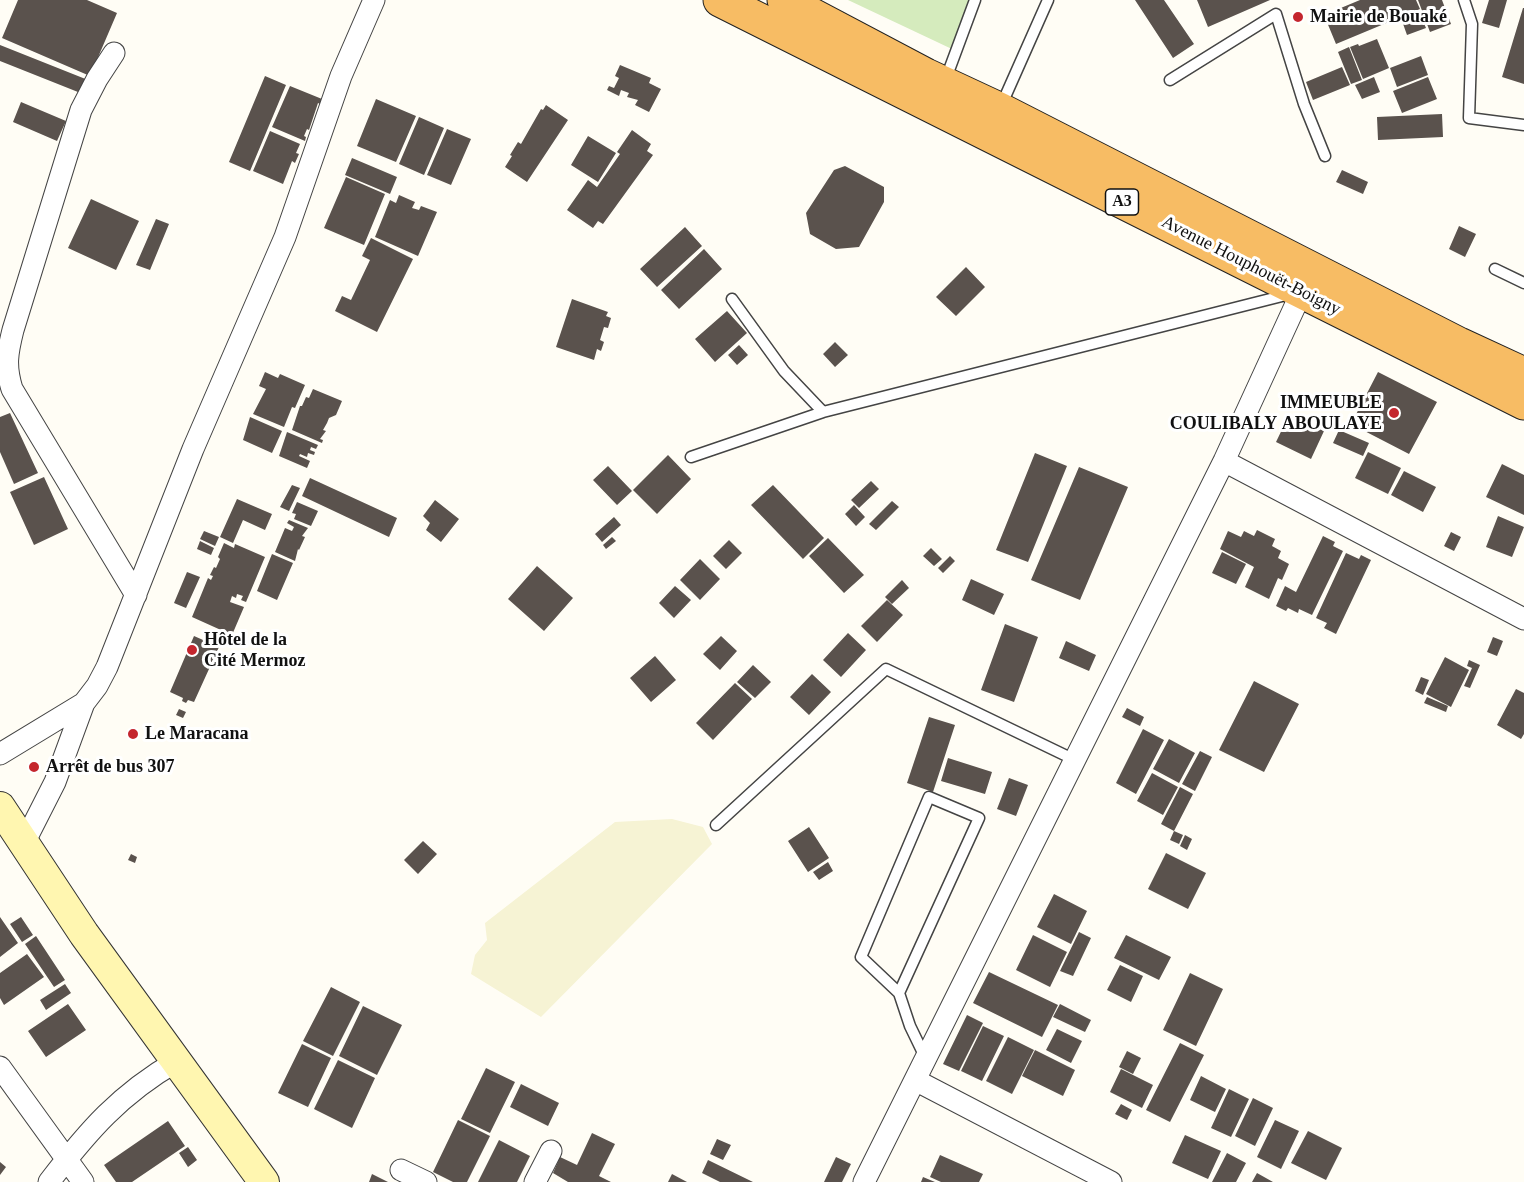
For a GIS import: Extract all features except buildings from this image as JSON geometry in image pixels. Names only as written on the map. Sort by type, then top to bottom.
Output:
[{"type":"highway","name":"Avenue Houphouët-Boigny","points":[[720,0],[755,8],[1524,404]]},
{"type":"highway","name":"Avenue Houphouët-Boigny","points":[[784,0],[944,83],[1524,374]]},
{"type":"main road","points":[[0,807],[84,934],[264,1182]]},
{"type":"street","points":[[24,843],[55,782],[84,703],[97,686],[107,667],[193,449],[285,237],[340,76],[374,0]]},
{"type":"street","points":[[114,53],[81,110],[13,330],[7,354],[7,371],[12,389],[136,595]]},
{"type":"street","points":[[864,1182],[1224,461],[1302,291]]},
{"type":"street","points":[[1224,461],[1524,619]]},
{"type":"street","points":[[0,754],[84,703]]},
{"type":"street","points":[[49,1182],[118,1102],[149,1077],[177,1061]]},
{"type":"street","points":[[0,1067],[83,1182]]},
{"type":"street","points":[[915,1080],[1112,1182]]},
{"type":"street","points":[[536,1182],[551,1151]]},
{"type":"street","points":[[401,1170],[426,1182]]},
{"type":"lane","points":[[944,83],[975,0]]},
{"type":"lane","points":[[999,109],[1048,0]]},
{"type":"lane","points":[[1464,0],[1472,24],[1469,118],[1524,125]]},
{"type":"lane","points":[[1170,80],[1276,14],[1304,104],[1325,156]]},
{"type":"lane","points":[[1495,269],[1524,283]]},
{"type":"lane","points":[[691,457],[823,412],[1302,291]]},
{"type":"lane","points":[[732,299],[784,371],[823,412]]},
{"type":"lane","points":[[716,825],[886,669],[1075,760]]},
{"type":"lane","points":[[898,993],[979,818],[929,797],[861,957],[898,993],[910,1026],[926,1059]]},
{"type":"shaded area","points":[[672,819],[703,827],[712,844],[541,1017],[471,974],[475,955],[487,940],[485,923],[615,822]]},
{"type":"green space","points":[[848,0],[970,0],[954,50]]},
{"type":"place","name":"Mairie de Bouaké","points":[[1298,17]]},
{"type":"place","name":"IMMEUBLE COULIBALY ABOULAYE","points":[[1394,413]]},
{"type":"place","name":"Hôtel de la Cité Mermoz","points":[[192,650]]},
{"type":"place","name":"Le Maracana","points":[[133,734]]},
{"type":"place","name":"Arrêt de bus 307","points":[[34,767]]}]
